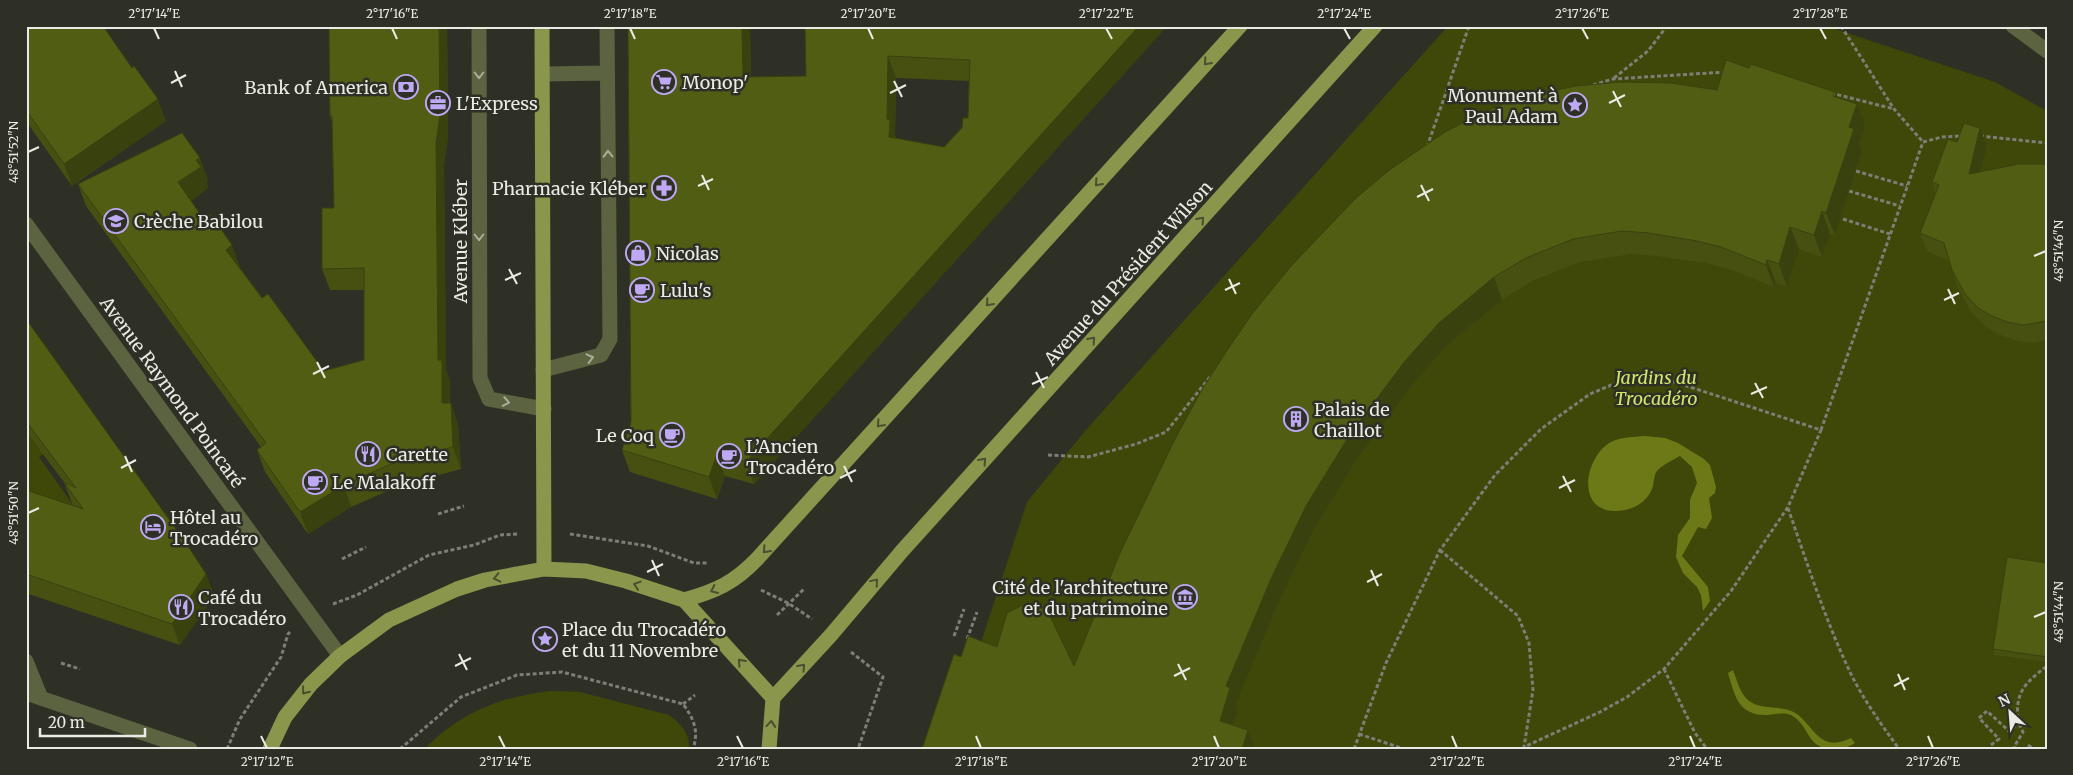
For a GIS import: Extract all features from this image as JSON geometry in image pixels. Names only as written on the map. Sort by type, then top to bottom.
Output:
[{"type":"main road","points":[[542,26],[544,569]]},
{"type":"main road","points":[[684,600],[712,592],[742,575],[758,559],[1240,26]]},
{"type":"main road","name":"Avenue du Président Wilson","points":[[774,698],[831,635],[902,550],[1375,26]]},
{"type":"main road","points":[[270,749],[285,717],[311,684],[340,656],[389,620],[430,600],[485,580],[544,569],[586,571],[626,581],[684,600],[774,698],[769,749]]},
{"type":"street","name":"Avenue Kléber","points":[[479,26],[480,378],[489,399],[544,409]]},
{"type":"street","points":[[543,370],[602,355],[610,339],[607,26]]},
{"type":"street","points":[[2013,26],[2047,51]]},
{"type":"street","points":[[543,74],[607,73]]},
{"type":"street","name":"Avenue Raymond Poincaré","points":[[26,224],[340,656]]},
{"type":"street","points":[[26,661],[33,696],[26,707]]},
{"type":"street","points":[[33,696],[190,749]]},
{"type":"path","points":[[1433,147],[1425,152],[1468,26]]},
{"type":"path","points":[[1614,79],[1648,51],[1667,26]]},
{"type":"path","points":[[1840,26],[1894,109],[1923,142]]},
{"type":"path","points":[[1587,86],[1614,79],[1731,72]]},
{"type":"path","points":[[1823,90],[1894,109]]},
{"type":"path","points":[[1974,135],[2047,143]]},
{"type":"path","points":[[1923,142],[1942,137],[1966,136]]},
{"type":"path","points":[[1523,748],[1600,712],[1627,697],[1664,669],[1731,591],[1788,507],[1821,430],[1923,142]]},
{"type":"path","points":[[1856,171],[1907,186]]},
{"type":"path","points":[[1849,191],[1900,206]]},
{"type":"path","points":[[1843,219],[1890,234]]},
{"type":"path","points":[[1048,455],[1088,456],[1136,444],[1166,432],[1216,370]]},
{"type":"path","points":[[1354,749],[1386,664],[1440,550],[1496,475],[1541,429],[1590,394],[1616,383],[1651,380],[1676,382],[1821,430]]},
{"type":"path","points":[[438,514],[464,506]]},
{"type":"path","points":[[1788,507],[1828,622],[1850,673],[1872,711],[1899,749]]},
{"type":"path","points":[[577,534],[648,546],[694,563],[711,564]]},
{"type":"path","points":[[339,601],[357,595],[429,554],[474,545],[500,535]]},
{"type":"path","points":[[342,559],[366,547]]},
{"type":"path","points":[[1440,550],[1518,616],[1529,643],[1533,690],[1523,748]]},
{"type":"path","points":[[776,615],[804,589]]},
{"type":"path","points":[[764,593],[788,604],[811,618]]},
{"type":"path","points":[[954,636],[964,609]]},
{"type":"path","points":[[967,640],[977,612]]},
{"type":"path","points":[[227,749],[240,720],[281,657],[288,634]]},
{"type":"path","points":[[62,663],[80,669]]},
{"type":"path","points":[[2016,749],[2014,747],[2023,732],[2018,722],[2016,704],[2026,684],[2047,666]]},
{"type":"path","points":[[1664,669],[1695,733],[1707,749]]},
{"type":"path","points":[[400,749],[461,697],[517,675],[562,672],[683,704],[692,716],[697,737],[693,749]]},
{"type":"path","points":[[858,749],[883,677]]},
{"type":"path","points":[[683,704],[695,695]]},
{"type":"path","points":[[1991,745],[1999,739],[1979,718],[1987,711],[2010,732],[2018,722]]},
{"type":"path","points":[[1359,734],[1404,749]]},
{"type":"path","points":[[2028,745],[2034,749]]},
{"type":"green space","name":"Jardins du Trocadéro","points":[[1448,26],[1826,26],[1995,82],[2047,111],[2047,749],[946,749],[1027,502],[1085,431]]},
{"type":"green space","points":[[26,432],[43,454],[39,457],[73,505],[80,505],[26,515]]},
{"type":"green space","points":[[552,691],[580,692],[669,715],[684,729],[688,738],[689,749],[425,749],[453,725],[483,708],[516,697]]},
{"type":"shaded area","points":[[1645,436],[1665,438],[1678,443],[1704,459],[1710,465],[1716,487],[1715,493],[1709,498],[1712,518],[1706,529],[1698,527],[1682,556],[1708,587],[1710,601],[1703,611],[1701,595],[1697,587],[1683,573],[1676,557],[1678,535],[1690,518],[1690,500],[1697,483],[1692,467],[1680,456],[1659,469],[1656,473],[1651,492],[1633,508],[1621,511],[1602,509],[1594,502],[1589,493],[1590,470],[1602,449],[1619,439]]},
{"type":"shaded area","points":[[1733,670],[1741,691],[1754,704],[1785,709],[1797,714],[1824,740],[1832,743],[1851,738],[1855,743],[1842,748],[1824,748],[1813,741],[1797,719],[1791,715],[1782,713],[1768,715],[1750,712],[1739,703],[1736,697],[1728,673]]},
{"type":"building","points":[[26,26],[103,26],[132,68],[134,66],[158,99],[64,164],[26,110]]},
{"type":"building","points":[[329,26],[439,26],[440,115],[436,142],[438,360],[442,360],[442,403],[451,403],[453,447],[391,464],[344,485],[300,512],[257,450],[266,443],[78,184],[182,133],[200,158],[196,160],[201,167],[178,182],[200,214],[211,215],[232,245],[226,250],[262,298],[268,294],[324,371],[364,360],[364,268],[322,269],[322,208],[334,208]]},
{"type":"building","points":[[628,26],[742,26],[743,77],[806,76],[805,26],[1139,26],[746,462],[717,454],[709,477],[622,450],[631,422]],"holes":[[[888,56],[970,60],[968,118],[963,118],[962,128],[944,147],[889,137],[890,120],[887,119]]]},
{"type":"building","name":"Palais de Chaillot","points":[[1726,60],[1749,68],[1751,64],[1835,92],[1833,96],[1857,104],[1849,127],[1854,129],[1826,213],[1822,211],[1814,235],[1790,227],[1779,264],[1767,260],[1766,265],[1721,247],[1649,233],[1622,231],[1573,239],[1526,258],[1494,277],[1439,323],[1405,361],[1349,436],[1306,506],[1270,581],[1226,686],[1230,688],[1220,721],[1248,730],[1242,749],[922,749],[954,654],[961,657],[968,636],[997,647],[1007,613],[1023,605],[1032,604],[1044,609],[1050,616],[1074,666],[1120,553],[1174,441],[1201,391],[1252,314],[1291,266],[1355,199],[1388,171],[1445,132],[1507,102],[1576,86],[1620,82],[1671,83],[1717,90]]},
{"type":"building","points":[[1964,123],[1980,128],[1969,174],[2019,164],[2047,165],[2047,321],[2023,325],[2007,322],[1978,308],[1965,294],[1952,270],[1944,243],[1920,233],[1939,185],[1932,182],[1948,139],[1957,142]]},
{"type":"building","points":[[26,319],[206,574],[172,624],[26,574],[26,490],[83,509],[64,482],[76,488],[26,421]]},
{"type":"building","points":[[2007,557],[2047,563],[2047,657],[1993,649]]},
{"type":"place","name":"Monop'","points":[[664,82]]},
{"type":"place","name":"Bank of America","points":[[406,87]]},
{"type":"place","name":"L'Express","points":[[438,103]]},
{"type":"place","name":"Monument à Paul Adam","points":[[1575,105]]},
{"type":"place","name":"Pharmacie Kléber","points":[[664,188]]},
{"type":"place","name":"Crèche Babilou","points":[[116,221]]},
{"type":"place","name":"Nicolas","points":[[638,253]]},
{"type":"place","name":"Lulu's","points":[[642,290]]},
{"type":"place","name":"Palais de Chaillot","points":[[1296,419]]},
{"type":"place","name":"Le Coq","points":[[672,435]]},
{"type":"place","name":"Carette","points":[[368,454]]},
{"type":"place","name":"L’Ancien Trocadéro","points":[[729,456]]},
{"type":"place","name":"Le Malakoff","points":[[315,482]]},
{"type":"place","name":"Hôtel au Trocadéro","points":[[153,527]]},
{"type":"place","name":"Cité de l'architecture et du patrimoine","points":[[1185,597]]},
{"type":"place","name":"Café du Trocadéro","points":[[181,607]]},
{"type":"place","name":"Place du Trocadéro et du 11 Novembre","points":[[545,639]]}]
